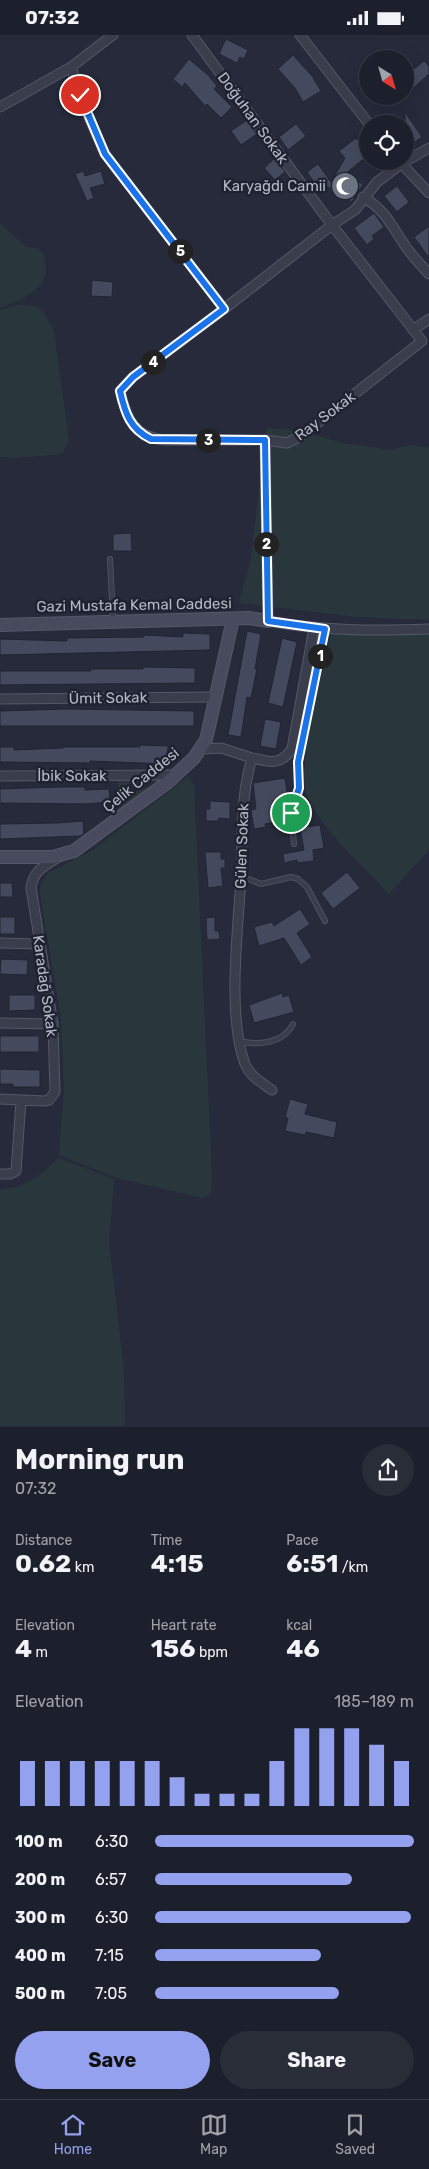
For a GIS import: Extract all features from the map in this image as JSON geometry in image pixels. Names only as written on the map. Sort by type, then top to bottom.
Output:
[{"type":"street","points":[[0,107],[71,67],[112,35]]},
{"type":"street","name":"Doğuhan Sokak","points":[[192,35],[332,225],[422,341]]},
{"type":"street","points":[[300,35],[362,115]]},
{"type":"street","points":[[71,67],[85,108],[105,154],[224,309]]},
{"type":"street","name":"Ray Sokak","points":[[414,156],[429,148]]},
{"type":"street","name":"Ray Sokak","points":[[391,170],[377,181],[362,197],[349,215],[332,225],[133,377],[120,391],[130,421],[140,434],[151,439],[265,440],[287,443],[301,436],[422,341]]},
{"type":"street","points":[[407,170],[429,193]]},
{"type":"street","points":[[362,197],[379,208],[387,217],[404,245],[429,274]]},
{"type":"street","points":[[413,330],[429,319]]},
{"type":"street","points":[[265,440],[268,621],[325,629],[368,631],[429,629]]},
{"type":"street","name":"Gazi Mustafa Kemal Caddesi","points":[[0,625],[233,619],[268,621]]},
{"type":"street","name":"Çelik Caddesi","points":[[0,857],[61,855],[74,851],[175,775],[202,749],[206,740],[233,619]]},
{"type":"street","points":[[202,749],[221,748],[252,758],[273,762],[280,761],[286,757],[292,749],[314,628]]},
{"type":"street","name":"Ümit Sokak","points":[[0,699],[216,697]]},
{"type":"street","name":"Gülen Sokak","points":[[252,758],[244,792],[235,982],[239,1041],[248,1070],[272,1090]]},
{"type":"street","name":"İbik Sokak","points":[[0,777],[175,775]]},
{"type":"street","name":"Karadağ Sokak","points":[[0,1099],[44,1101],[48,1100],[55,1092],[53,1024],[31,883],[39,869],[61,855]]},
{"type":"street","points":[[0,943],[39,944]]},
{"type":"street","points":[[0,1023],[53,1024]]},
{"type":"street","points":[[0,1174],[10,1174],[16,1171],[20,1101]]},
{"type":"lane","points":[[110,559],[113,621]]},
{"type":"lane","points":[[294,844],[291,813],[299,788],[298,762],[325,629]]},
{"type":"lane","points":[[241,876],[254,883],[262,884],[291,877],[298,879],[307,887],[325,921]]},
{"type":"lane","points":[[239,1041],[256,1044],[281,1038],[286,1035],[293,1025]]},
{"type":"shaded area","points":[[0,223],[26,247],[36,248],[42,252],[46,264],[42,282],[36,289],[20,300],[0,308]]},
{"type":"shaded area","points":[[18,305],[36,306],[44,313],[54,331],[69,440],[62,454],[15,458],[0,457],[0,310]]},
{"type":"shaded area","points":[[269,428],[297,430],[343,443],[390,450],[410,445],[429,448],[429,620],[358,617],[239,603],[251,557],[266,430]]},
{"type":"shaded area","points":[[331,633],[429,635],[429,850],[389,894],[334,836],[315,811],[308,798],[305,784],[307,742]]},
{"type":"shaded area","points":[[189,776],[194,785],[212,1178],[211,1191],[208,1196],[202,1198],[117,1178],[59,1155],[64,1091],[61,1018],[40,894],[40,885],[48,873],[93,850]]},
{"type":"shaded area","points":[[118,781],[149,781],[129,790],[130,793],[152,786],[118,811]]},
{"type":"shaded area","points":[[58,1158],[114,1179],[109,1242],[124,1372],[125,1426],[0,1426],[0,1189],[25,1183],[46,1170]]},
{"type":"building","points":[[226,39],[248,50],[244,59],[240,57],[237,63],[219,54]]},
{"type":"building","points":[[293,55],[312,76],[321,91],[303,102],[295,88],[278,69]]},
{"type":"building","points":[[189,59],[208,75],[217,86],[214,89],[232,107],[221,118],[207,104],[205,106],[185,83],[182,87],[173,79]]},
{"type":"building","points":[[424,61],[429,66],[429,74],[414,87],[414,69]]},
{"type":"building","points":[[247,120],[257,134],[241,145],[231,131]]},
{"type":"building","points":[[296,124],[306,136],[288,150],[279,137]]},
{"type":"building","points":[[414,125],[422,137],[414,143]]},
{"type":"building","points":[[356,138],[359,142],[359,163],[345,174],[363,184],[352,202],[320,182],[316,185],[307,172],[318,164],[331,182],[345,158],[339,151]]},
{"type":"building","points":[[275,158],[285,172],[275,180],[264,168]]},
{"type":"building","points":[[83,171],[85,176],[101,171],[105,184],[90,188],[94,198],[87,201],[75,174]]},
{"type":"building","points":[[397,186],[409,202],[397,212],[384,196]]},
{"type":"building","points":[[374,213],[384,227],[372,236],[374,239],[367,245],[354,228]]},
{"type":"building","points":[[429,226],[429,258],[414,237]]},
{"type":"building","points":[[92,280],[113,282],[112,297],[91,296]]},
{"type":"building","points":[[131,533],[132,551],[113,551],[113,534]]},
{"type":"building","points":[[247,631],[261,634],[255,669],[257,669],[251,698],[247,697],[241,737],[228,735]]},
{"type":"building","points":[[183,633],[210,634],[210,650],[0,655],[0,639],[67,641],[67,638],[144,637],[144,635],[183,637]]},
{"type":"building","points":[[282,638],[297,642],[283,707],[268,703]]},
{"type":"building","points":[[143,667],[195,668],[195,683],[0,685],[0,671],[91,671],[91,669],[143,669]]},
{"type":"building","points":[[66,709],[194,711],[194,726],[0,726],[0,711]]},
{"type":"building","points":[[265,719],[281,722],[276,749],[260,746]]},
{"type":"building","points":[[140,745],[168,746],[167,764],[90,761],[90,763],[0,762],[0,747],[14,747],[14,750],[63,747],[140,747]]},
{"type":"building","points":[[285,778],[288,799],[273,801],[276,822],[265,824],[266,827],[254,829],[251,810],[256,809],[253,783]]},
{"type":"building","points":[[85,787],[85,790],[109,789],[110,802],[85,804],[0,803],[0,789]]},
{"type":"building","points":[[210,801],[230,802],[230,819],[219,818],[218,821],[206,821],[206,809],[210,809]]},
{"type":"building","points":[[83,821],[84,834],[80,836],[0,839],[0,824]]},
{"type":"building","points":[[320,825],[324,848],[313,850],[314,861],[297,863],[297,860],[284,863],[283,854],[304,850],[300,828]]},
{"type":"building","points":[[205,852],[221,852],[221,859],[225,859],[225,868],[221,868],[223,886],[208,888]]},
{"type":"building","points":[[347,872],[360,888],[333,909],[321,893]]},
{"type":"building","points":[[0,883],[12,883],[13,897],[0,897]]},
{"type":"building","points":[[300,909],[310,924],[297,933],[312,957],[301,965],[284,938],[259,946],[254,927],[272,922],[274,926]]},
{"type":"building","points":[[0,917],[15,917],[15,934],[0,934]]},
{"type":"building","points":[[215,917],[215,931],[219,931],[220,939],[207,940],[206,918]]},
{"type":"building","points":[[1,959],[28,960],[27,975],[0,974]]},
{"type":"building","points":[[282,993],[283,997],[289,995],[294,1012],[254,1023],[249,1005]]},
{"type":"building","points":[[9,995],[35,995],[35,1010],[9,1011]]},
{"type":"building","points":[[0,1036],[39,1036],[39,1052],[0,1052]]},
{"type":"building","points":[[0,1069],[40,1070],[40,1087],[13,1087],[13,1084],[0,1084]]},
{"type":"building","points":[[290,1099],[308,1104],[305,1114],[337,1122],[334,1138],[306,1132],[305,1135],[285,1131],[288,1118],[285,1117]]},
{"type":"place","name":"Karyağdı Camii","points":[[345,186]]},
{"type":"route","points":[[80,95],[105,154],[224,309],[133,377],[120,391],[130,421],[140,434],[151,439],[265,440],[268,621],[325,629],[298,762],[299,788],[291,813]]}]
